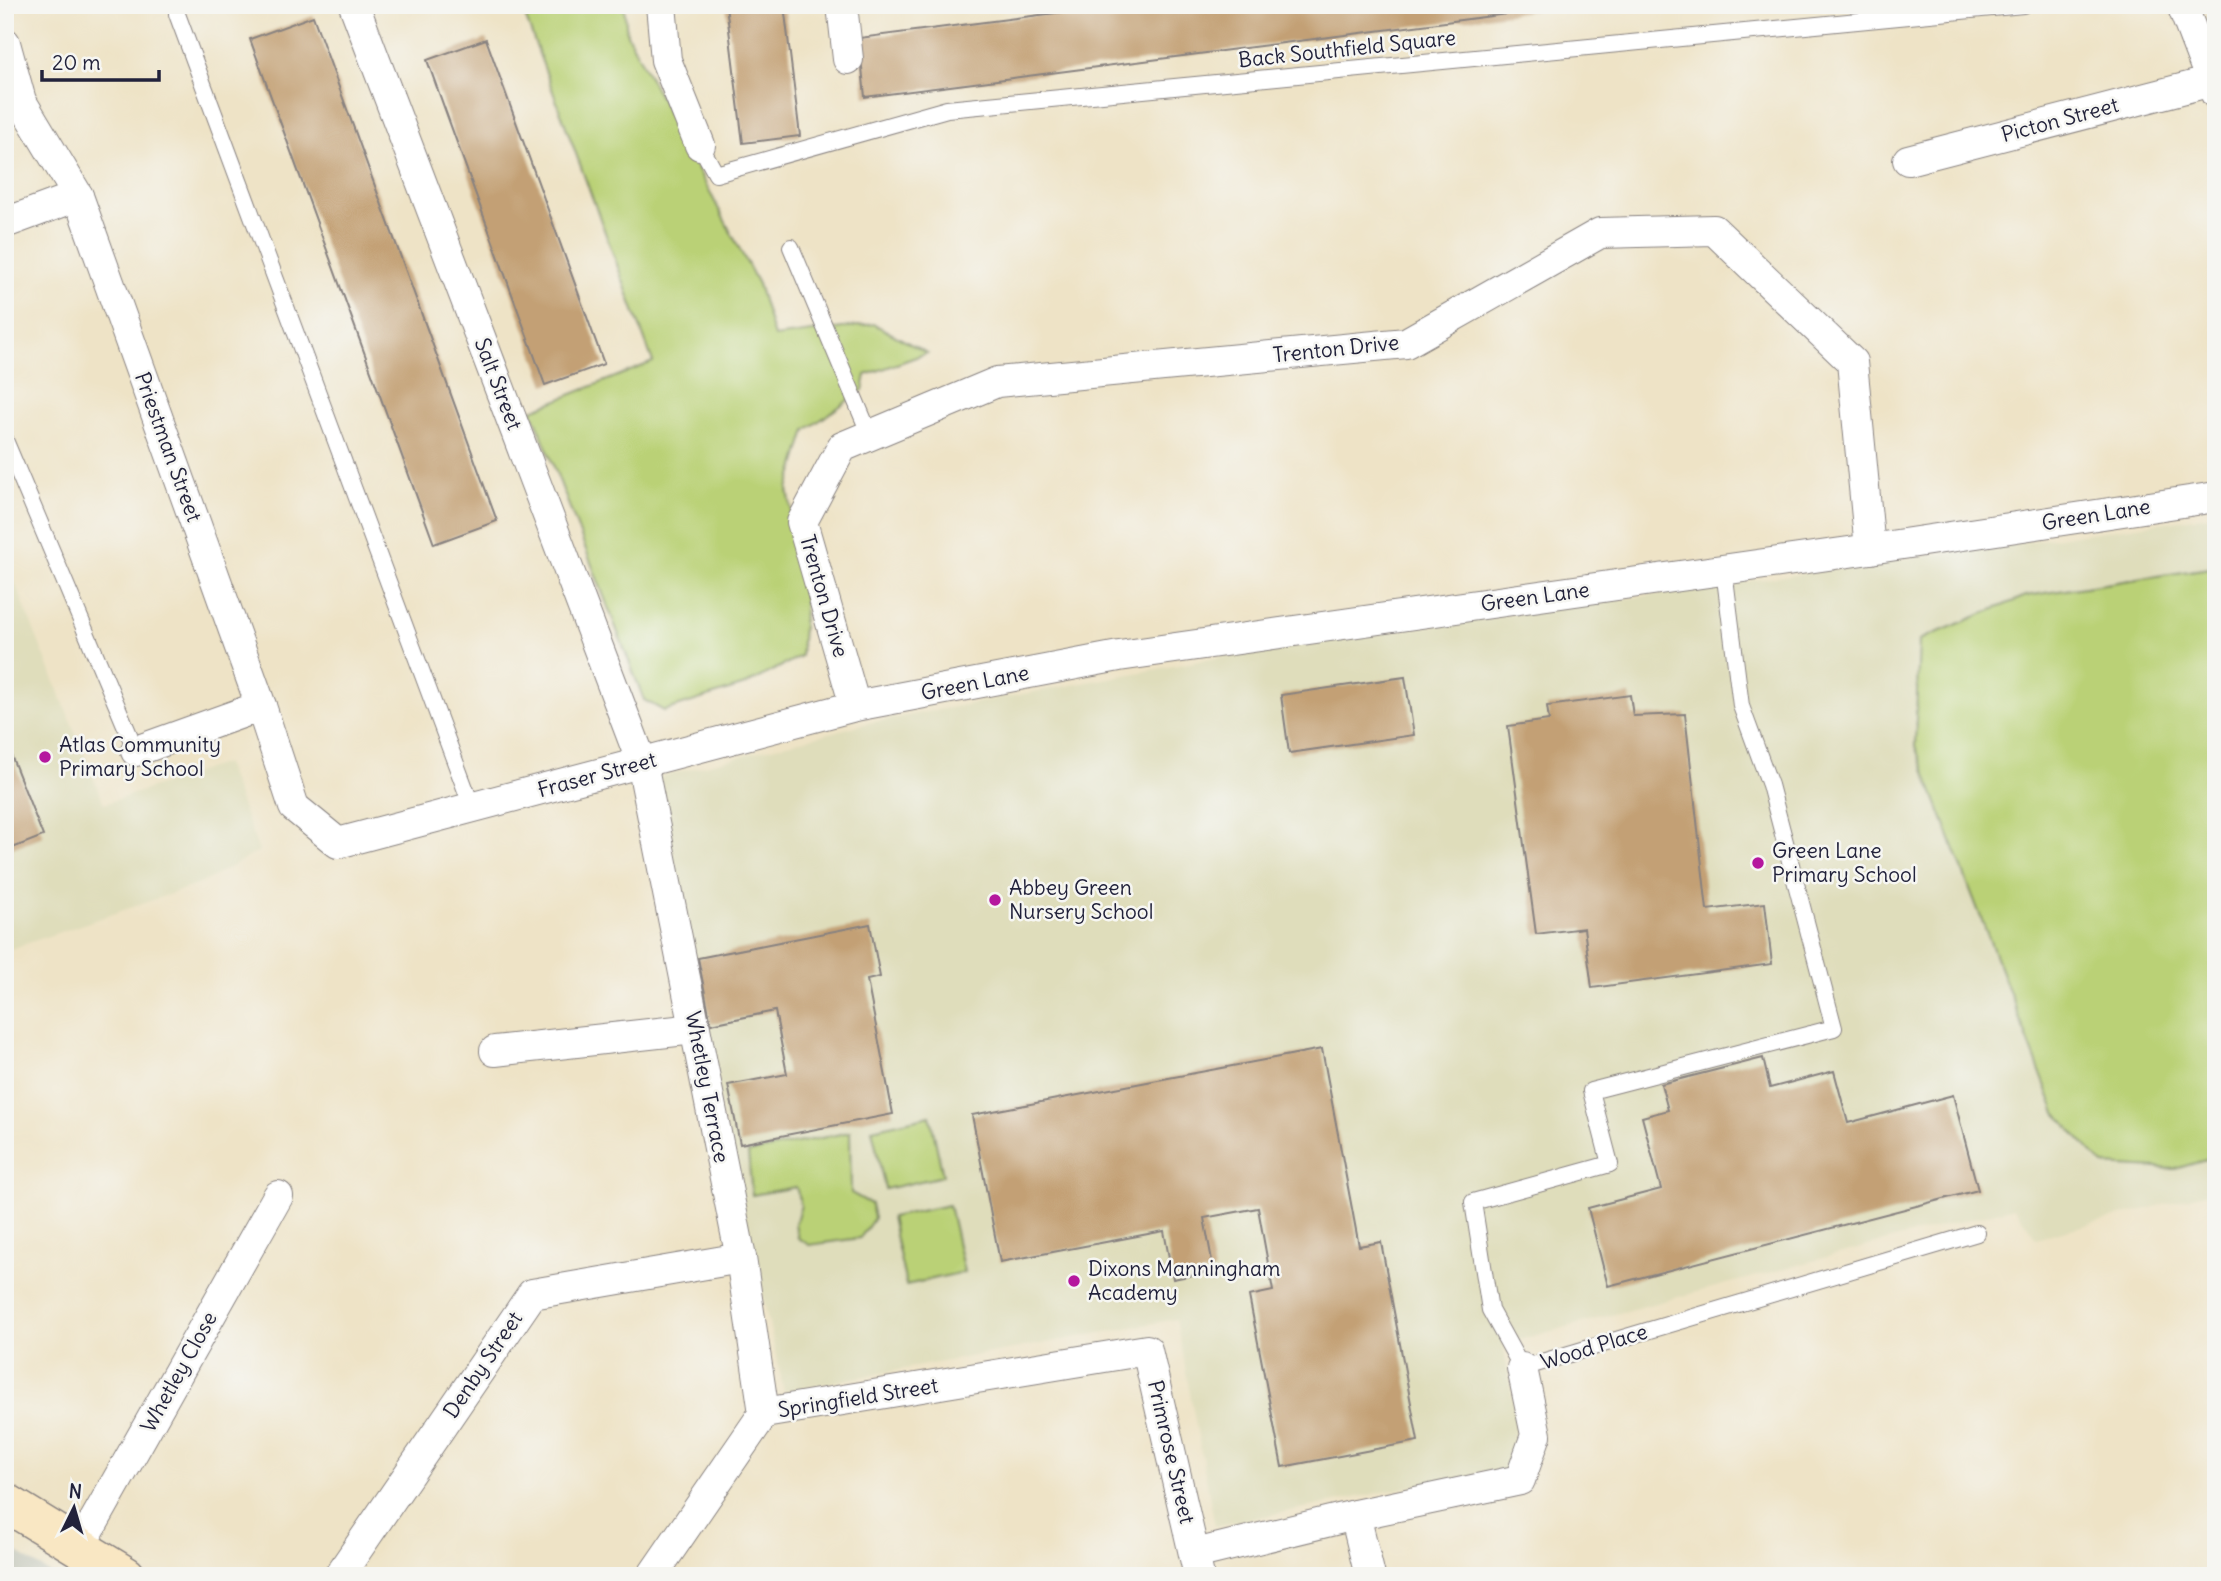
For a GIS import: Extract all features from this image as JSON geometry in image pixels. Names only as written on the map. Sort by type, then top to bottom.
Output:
[{"type":"main road","points":[[12,1515],[79,1548],[126,1576]]},
{"type":"street","name":"Salt Street","points":[[354,5],[642,763]]},
{"type":"street","points":[[660,5],[666,60],[700,145]]},
{"type":"street","points":[[842,5],[848,59]]},
{"type":"street","points":[[2182,5],[2214,87]]},
{"type":"street","name":"Priestman Street","points":[[5,43],[21,101],[78,196],[261,706],[294,807],[338,843]]},
{"type":"street","name":"Picton Street","points":[[1908,160],[2214,87]]},
{"type":"street","points":[[5,223],[78,196]]},
{"type":"street","name":"Trenton Drive","points":[[855,706],[802,522],[842,447],[997,382],[1406,343],[1600,233],[1714,230],[1852,362],[1870,549]]},
{"type":"street","name":"Green Lane","points":[[855,706],[1119,656],[2216,497]]},
{"type":"street","points":[[136,751],[261,706]]},
{"type":"street","name":"Fraser Street","points":[[338,843],[855,706]]},
{"type":"street","name":"Whetley Terrace","points":[[642,763],[741,1258],[764,1413]]},
{"type":"street","points":[[495,1051],[695,1029]]},
{"type":"street","name":"Whetley Close","points":[[79,1548],[278,1196]]},
{"type":"street","name":"Denby Street","points":[[339,1576],[532,1294],[741,1258]]},
{"type":"street","name":"Springfield Street","points":[[652,1576],[764,1413],[1147,1350]]},
{"type":"street","name":"Primrose Street","points":[[1147,1350],[1197,1565]]},
{"type":"street","name":"Wood Place","points":[[1197,1565],[1355,1515],[1520,1480],[1536,1435],[1522,1368]]},
{"type":"street","points":[[1355,1515],[1370,1576]]},
{"type":"lane","points":[[177,5],[177,14],[472,807]]},
{"type":"lane","name":"Back Southfield Square","points":[[700,145],[716,174],[947,109],[2023,5]]},
{"type":"lane","points":[[791,247],[870,435]]},
{"type":"lane","points":[[5,440],[136,751]]},
{"type":"lane","points":[[1522,1368],[1490,1310],[1473,1202],[1610,1164],[1591,1091],[1834,1028],[1770,785],[1741,706],[1724,570]]},
{"type":"lane","name":"Wood Place","points":[[1522,1368],[1977,1233]]},
{"type":"shaded area","points":[[2216,515],[2216,1191],[2036,1238],[2014,1207],[1503,1344],[1516,1419],[1509,1473],[1429,1483],[1215,1526],[1176,1319],[784,1391],[702,1022],[660,777],[864,724],[1248,652]]},
{"type":"shaded area","name":"Atlas Community Primary School","points":[[5,558],[104,804],[225,763],[259,851],[202,883],[5,951]]},
{"type":"shaded area","points":[[5,1545],[54,1576],[5,1576]]},
{"type":"green space","points":[[521,5],[624,5],[627,34],[758,284],[774,337],[874,324],[927,353],[866,375],[863,390],[806,430],[788,489],[805,594],[801,656],[745,685],[664,711],[644,700],[532,410],[653,362]]},
{"type":"green space","points":[[2216,567],[2216,1157],[2175,1169],[2103,1165],[2056,1113],[1915,746],[1919,640],[2026,596]]},
{"type":"green space","points":[[930,1116],[943,1176],[885,1189],[872,1129]]},
{"type":"green space","points":[[850,1132],[851,1193],[871,1204],[874,1218],[860,1238],[809,1245],[798,1238],[795,1224],[801,1205],[796,1187],[752,1195],[748,1153]]},
{"type":"green space","points":[[949,1205],[964,1272],[906,1285],[891,1217]]},
{"type":"building","points":[[726,5],[784,5],[800,136],[743,143]]},
{"type":"building","points":[[1119,5],[1562,7],[865,97],[859,38]]},
{"type":"building","points":[[313,16],[497,521],[434,544],[250,39]]},
{"type":"building","points":[[486,39],[604,364],[545,385],[427,60]]},
{"type":"building","points":[[1405,677],[1414,735],[1289,753],[1281,695]]},
{"type":"building","points":[[1630,695],[1633,716],[1685,714],[1707,910],[1765,903],[1772,964],[1592,988],[1584,928],[1536,934],[1508,726],[1549,720],[1547,706]]},
{"type":"building","points":[[5,740],[43,836],[5,851]]},
{"type":"building","points":[[870,924],[880,977],[867,980],[893,1114],[740,1144],[728,1085],[787,1074],[775,1011],[711,1024],[698,958]]},
{"type":"building","points":[[1322,1049],[1359,1246],[1381,1242],[1418,1441],[1282,1467],[1249,1296],[1273,1291],[1258,1208],[1204,1218],[1214,1271],[1173,1279],[1164,1231],[1000,1262],[972,1115]]},
{"type":"building","points":[[1763,1058],[1770,1088],[1834,1071],[1848,1123],[1953,1095],[1978,1190],[1608,1286],[1588,1208],[1661,1189],[1642,1117],[1668,1110],[1661,1084]]},
{"type":"place","name":"Atlas Community Primary School","points":[[45,757]]},
{"type":"place","name":"Green Lane Primary School","points":[[1758,863]]},
{"type":"place","name":"Abbey Green Nursery School","points":[[995,900]]},
{"type":"place","name":"Dixons Manningham Academy","points":[[1074,1281]]}]
